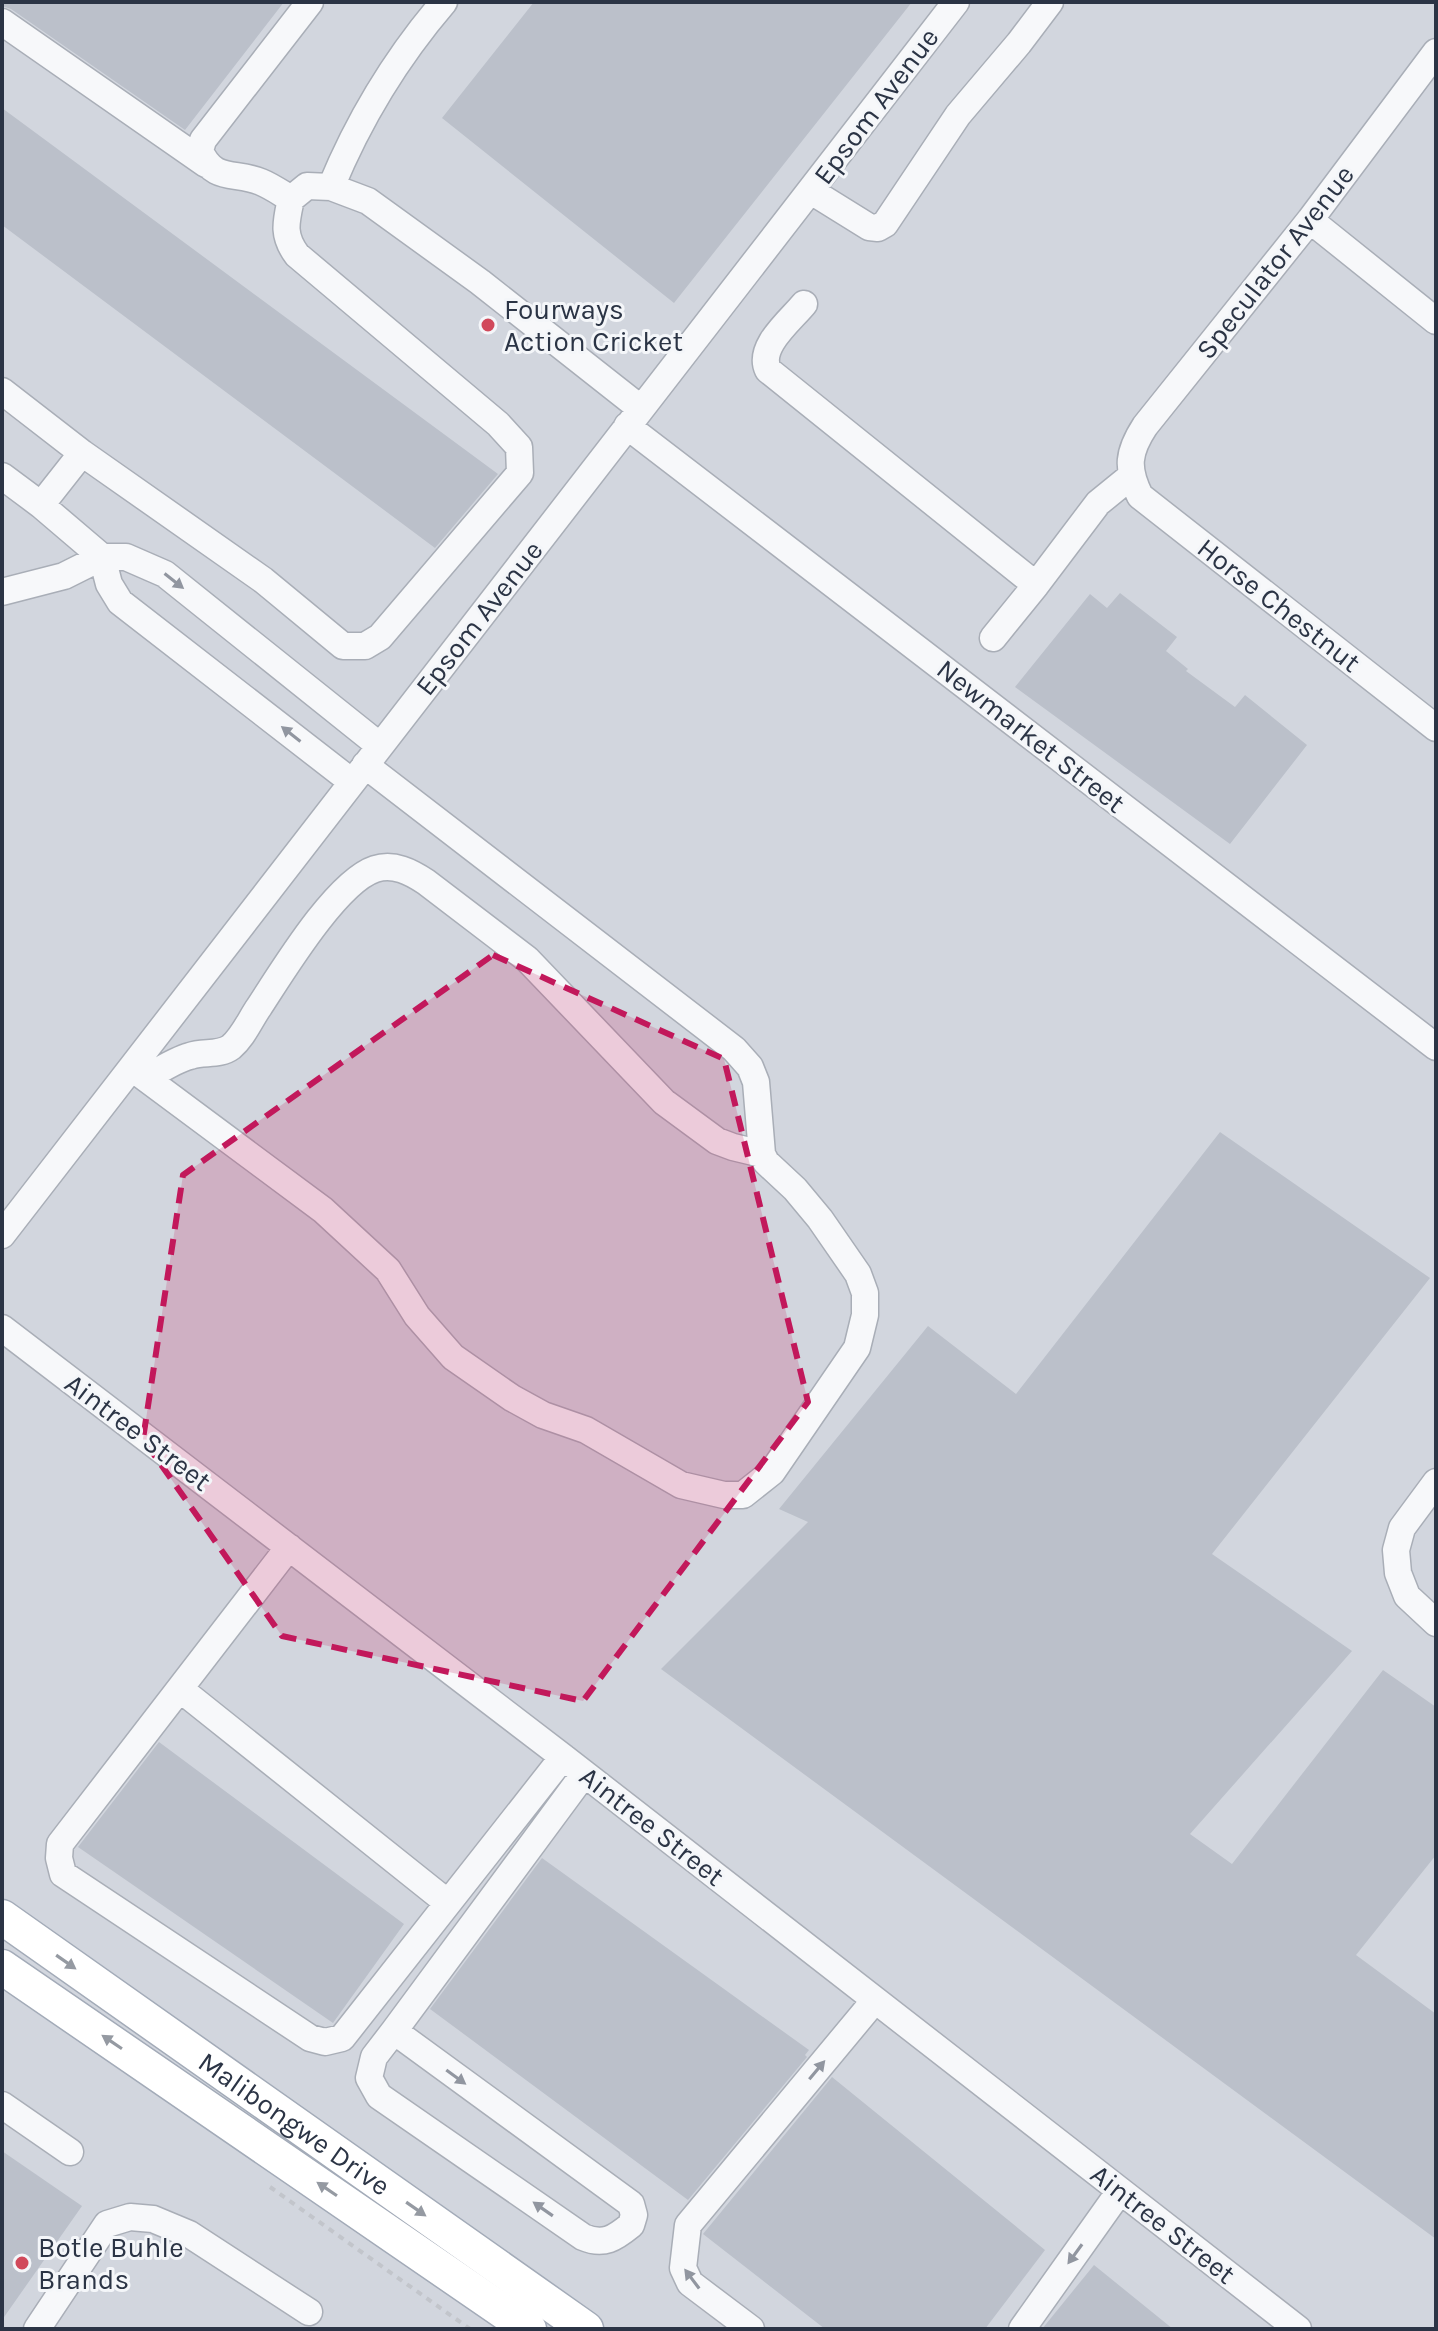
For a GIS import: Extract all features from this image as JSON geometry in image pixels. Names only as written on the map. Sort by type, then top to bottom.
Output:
[{"type":"main road","name":"Malibongwe Drive","points":[[2,1917],[586,2329]]},
{"type":"main road","name":"Malibongwe Drive","points":[[2,1967],[529,2329]]},
{"type":"street","points":[[206,164],[200,151],[203,140],[310,2]]},
{"type":"street","points":[[2,391],[82,453],[263,580],[343,646],[365,646],[380,637],[520,473],[519,447],[498,424],[297,255],[288,243],[284,230],[291,199],[307,186],[331,187],[370,103],[444,2]]},
{"type":"street","name":"Epsom Avenue","points":[[2,1235],[139,1073],[366,764],[956,2]]},
{"type":"street","points":[[811,191],[869,227],[878,228],[885,224],[958,115],[1050,2]]},
{"type":"street","points":[[2,22],[222,174],[260,181],[291,199]]},
{"type":"street","name":"Speculator Avenue","points":[[1130,477],[1134,444],[1145,426],[1310,220],[1436,52]]},
{"type":"street","name":"Newmarket Street","points":[[331,187],[368,201],[480,282],[633,417],[1436,1047]]},
{"type":"street","points":[[1310,220],[1436,321]]},
{"type":"street","points":[[804,304],[767,349],[765,364],[768,370],[1036,585]]},
{"type":"street","points":[[41,505],[82,453]]},
{"type":"street","points":[[2,476],[102,557],[109,584],[120,602],[366,764],[734,1049],[750,1067],[756,1082],[762,1154],[766,1162],[812,1209],[858,1274],[865,1293],[865,1315],[857,1348],[772,1472],[743,1495],[724,1495],[681,1485],[586,1430],[543,1415],[512,1398],[453,1357],[417,1316],[388,1270],[323,1210],[139,1073]]},
{"type":"street","points":[[993,638],[1098,503],[1130,477]]},
{"type":"street","name":"Horse Chestnut","points":[[1130,477],[1140,496],[1436,728]]},
{"type":"street","points":[[2,592],[64,576],[102,557],[126,557],[165,574],[366,764]]},
{"type":"street","points":[[139,1073],[189,1056],[218,1053],[229,1048],[240,1038],[277,979],[337,898],[359,877],[373,869],[400,868],[426,882],[527,959],[664,1102],[717,1141],[762,1154]]},
{"type":"street","name":"Aintree Street","points":[[2,1328],[563,1757],[1298,2329]]},
{"type":"street","points":[[1436,1482],[1402,1528],[1396,1550],[1398,1573],[1407,1596],[1436,1623]]},
{"type":"street","points":[[289,1547],[60,1844],[63,1874],[310,2038],[325,2042],[342,2038],[563,1757]]},
{"type":"street","points":[[180,1689],[448,1903]]},
{"type":"street","points":[[394,2031],[631,2204],[634,2215],[631,2225],[611,2241],[593,2242],[583,2237],[379,2096],[369,2078],[374,2057],[584,1774]]},
{"type":"street","points":[[751,2329],[690,2283],[683,2268],[688,2225],[875,2000]]},
{"type":"street","points":[[2,2105],[70,2152]]},
{"type":"street","points":[[1022,2329],[1120,2191]]},
{"type":"street","points":[[37,2329],[107,2224],[130,2217],[153,2219],[189,2234],[309,2312]]},
{"type":"highlighted area","points":[[493,955],[724,1059],[808,1402],[583,1701],[282,1636],[143,1439],[183,1175]]},
{"type":"shaded area","points":[[2,2],[1436,2],[1436,2329],[2,2329]]},
{"type":"building","points":[[2,2],[284,2],[185,130],[11,9],[2,6]]},
{"type":"building","points":[[534,2],[912,2],[674,303],[442,118]]},
{"type":"building","points":[[2,108],[498,474],[435,548],[2,225]]},
{"type":"building","points":[[1120,593],[1177,637],[1166,651],[1188,669],[1186,671],[1235,707],[1245,695],[1307,745],[1230,844],[1015,687],[1090,594],[1107,608]]},
{"type":"building","points":[[1220,1132],[1430,1278],[1212,1554],[1352,1651],[1190,1834],[1232,1864],[1383,1670],[1436,1707],[1436,1855],[1356,1955],[1436,2014],[1436,2239],[661,1669],[808,1522],[779,1509],[928,1326],[1016,1394]]},
{"type":"building","points":[[159,1742],[404,1924],[333,2023],[78,1847]]},
{"type":"building","points":[[542,1858],[809,2050],[805,2055],[807,2057],[688,2200],[430,2009]]},
{"type":"building","points":[[832,2077],[1045,2250],[985,2329],[825,2329],[703,2234]]},
{"type":"building","name":"Botle Buhle Brands","points":[[2,2151],[82,2206],[2,2320]]},
{"type":"building","points":[[1094,2265],[1173,2329],[1042,2329]]},
{"type":"place","name":"Fourways Action Cricket","points":[[488,325]]},
{"type":"place","name":"Botle Buhle Brands","points":[[22,2263]]}]
